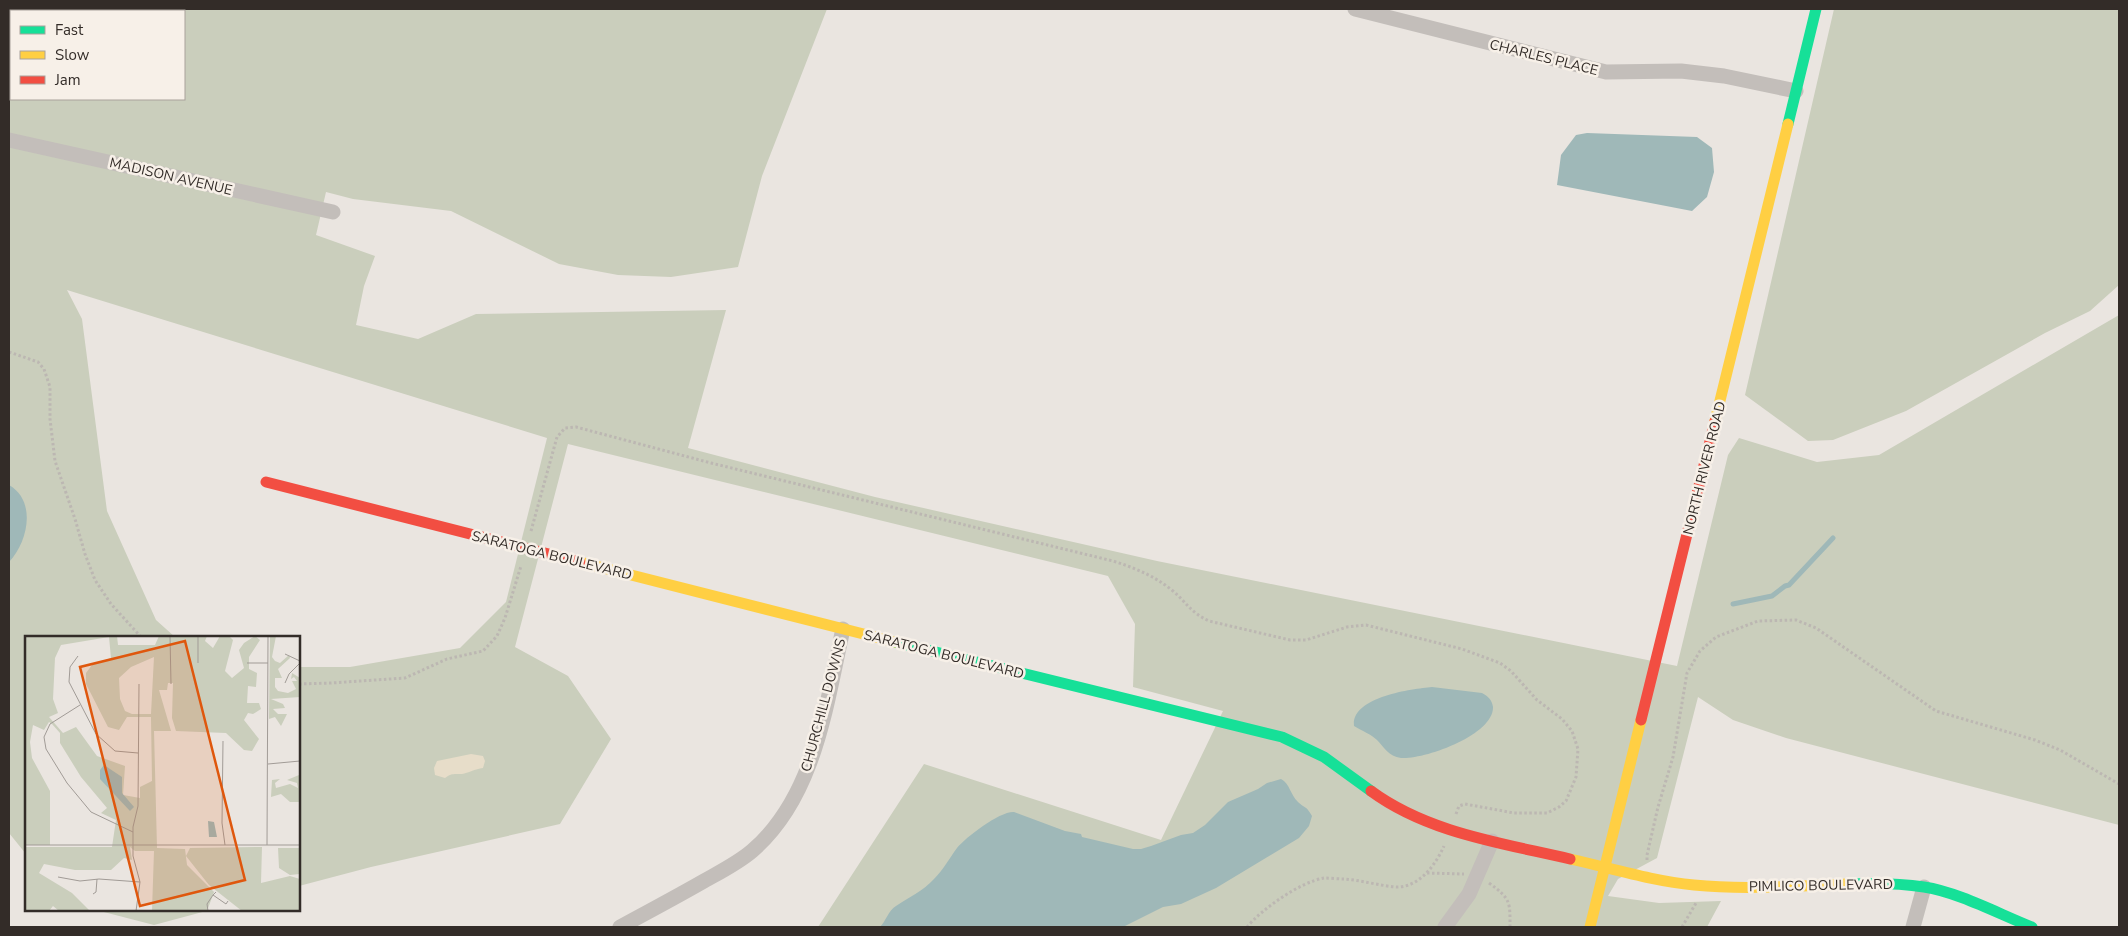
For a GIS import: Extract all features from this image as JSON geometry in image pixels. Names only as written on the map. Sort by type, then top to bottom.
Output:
[{"type":"street","name":"CHARLES PLACE","points":[[1355,9],[1606,72],[1681,71],[1724,76],[1796,91]]},
{"type":"street","name":"NORTH RIVER ROAD","points":[[1590,927],[1816,9]]},
{"type":"street","name":"MADISON AVENUE","points":[[9,140],[333,212]]},
{"type":"street","name":"SARATOGA BOULEVARD","points":[[266,482],[843,629],[1282,736],[1324,757],[1382,799],[1413,815],[1452,830],[1492,841],[1605,867]]},
{"type":"street","name":"CHURCHILL DOWNS","points":[[620,927],[740,860],[752,851],[780,820],[795,797],[808,768],[825,709],[843,629]]},
{"type":"street","points":[[1445,927],[1469,894],[1492,841]]},
{"type":"street","name":"PIMLICO BOULEVARD","points":[[1605,867],[1700,885],[1762,887],[1876,883],[1924,887],[1944,892],[2032,927]]},
{"type":"street","points":[[1913,927],[1924,887]]},
{"type":"path","points":[[9,352],[38,362],[44,369],[50,388],[51,435],[55,460],[76,520],[85,554],[95,580],[111,604],[140,636]]},
{"type":"path","points":[[300,684],[405,678],[447,659],[483,651],[497,636],[505,618],[557,438],[565,428],[576,427],[712,463],[1136,568],[1174,592],[1197,615],[1209,621],[1290,640],[1306,640],[1347,627],[1366,625],[1462,648],[1500,663],[1511,671],[1537,700],[1562,719],[1572,731],[1578,749],[1578,764],[1571,794],[1559,807],[1547,813],[1533,814],[1514,813],[1465,804],[1459,806],[1452,830],[1434,864],[1422,876],[1411,883],[1398,887],[1363,880],[1324,878],[1305,885],[1274,903],[1247,927]]},
{"type":"path","points":[[1650,877],[1647,855],[1658,807],[1673,757],[1687,673],[1700,651],[1716,637],[1758,620],[1796,620],[1816,628],[1936,711],[1960,720],[2035,740],[2078,759],[2119,784]]},
{"type":"path","points":[[1682,927],[1694,908],[1700,885]]},
{"type":"green space","points":[[9,9],[827,9],[762,176],[738,267],[671,277],[618,275],[559,264],[451,211],[353,199],[326,192],[316,235],[375,256],[364,286],[356,325],[418,339],[476,314],[726,310],[688,448],[875,497],[1157,561],[1677,666],[1728,455],[1739,438],[1817,462],[1879,455],[2119,315],[2119,825],[1786,738],[1733,720],[1698,697],[1657,858],[1618,879],[1608,896],[1659,903],[1721,901],[1707,927],[818,927],[924,764],[1161,840],[1223,711],[1133,687],[1135,624],[1108,576],[568,444],[515,647],[568,676],[611,739],[560,824],[371,867],[300,886],[300,667],[350,667],[460,648],[506,602],[547,438],[67,290],[82,319],[107,511],[156,620],[174,636],[25,636],[25,853],[9,833]]},
{"type":"green space","points":[[1834,9],[2119,9],[2119,285],[2090,311],[2045,333],[1906,411],[1833,440],[1808,441],[1745,395]]},
{"type":"green space","points":[[100,911],[206,911],[154,925]]},
{"type":"sand","points":[[471,754],[483,756],[485,761],[483,768],[445,778],[435,775],[434,768],[437,761]]},
{"type":"water","points":[[1587,133],[1697,137],[1712,148],[1714,172],[1707,197],[1692,211],[1557,185],[1561,155],[1576,135]]},
{"type":"water","points":[[9,485],[18,492],[23,501],[27,522],[21,544],[9,562]]},
{"type":"water","points":[[1432,687],[1486,695],[1493,707],[1490,717],[1482,727],[1456,744],[1412,758],[1401,758],[1393,755],[1375,738],[1354,726],[1356,716],[1362,708],[1372,701],[1384,696]]},
{"type":"water","points":[[1281,779],[1295,799],[1307,808],[1312,816],[1309,826],[1299,838],[1216,888],[1181,904],[1163,907],[1123,927],[880,927],[893,908],[920,891],[934,879],[957,848],[968,838],[992,820],[1008,813],[1014,812],[1065,831],[1081,834],[1082,837],[1133,849],[1141,849],[1181,835],[1193,833],[1205,825],[1228,802],[1267,783]]},
{"type":"waterway","points":[[1733,604],[1772,596],[1789,585],[1833,538]]},
{"type":"traffic: fast","points":[[1788,124],[1816,9]]},
{"type":"traffic: fast","points":[[895,642],[1282,737],[1324,757],[1371,791]]},
{"type":"traffic: fast","points":[[1847,884],[1895,884],[1937,890],[1964,898],[2032,927]]},
{"type":"traffic: slow","points":[[1715,421],[1788,124]]},
{"type":"traffic: slow","points":[[580,562],[895,642]]},
{"type":"traffic: slow","points":[[1590,927],[1641,720]]},
{"type":"traffic: slow","points":[[1570,859],[1647,877],[1694,885],[1789,887],[1847,884]]},
{"type":"traffic: jam","points":[[1641,720],[1715,421]]},
{"type":"traffic: jam","points":[[266,482],[580,562]]},
{"type":"traffic: jam","points":[[1371,791],[1393,805],[1441,827],[1492,842],[1570,859]]}]
